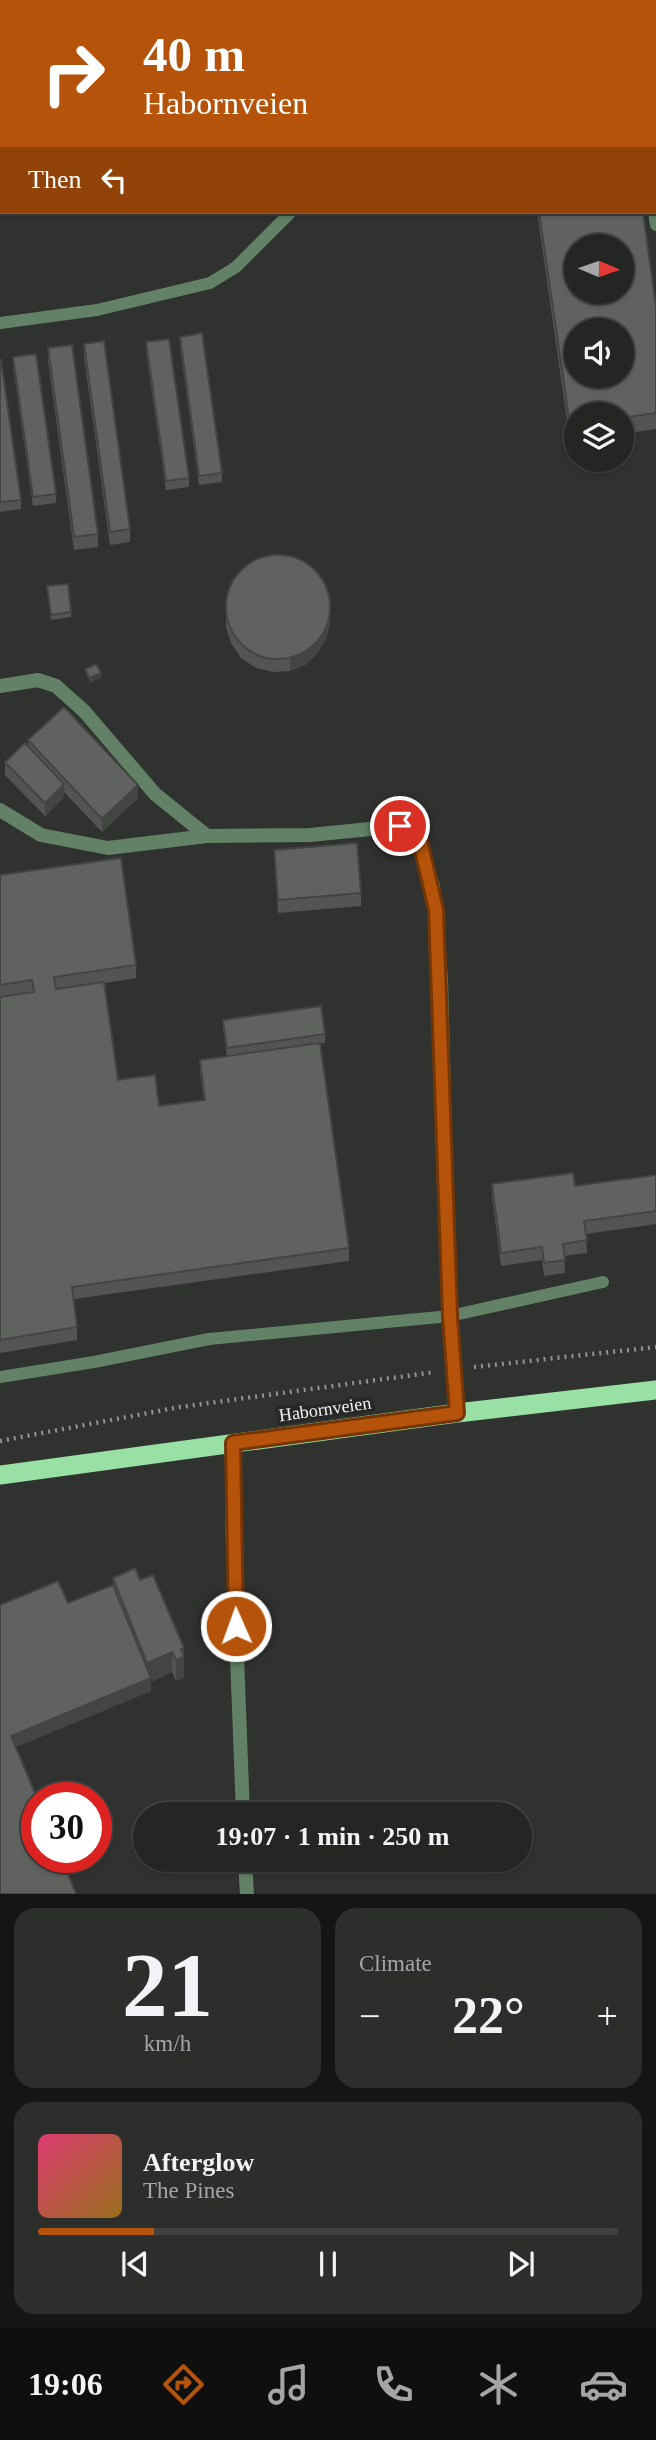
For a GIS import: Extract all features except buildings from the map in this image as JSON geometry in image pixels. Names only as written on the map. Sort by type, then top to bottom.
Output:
[{"type":"highway","name":"Habornveien","points":[[0,1475],[457,1413],[656,1390]]},
{"type":"street","points":[[0,686],[38,680],[55,686],[84,710],[155,793],[207,836]]},
{"type":"street","points":[[0,810],[41,835],[87,846],[142,846],[207,836],[310,835],[400,826],[420,841],[433,886],[441,979],[450,1316],[457,1413]]},
{"type":"street","points":[[233,1443],[232,1523],[243,1802]]},
{"type":"street","points":[[246,1872],[247,1894]]},
{"type":"lane","points":[[0,323],[97,310],[210,283],[236,267],[289,214]]},
{"type":"lane","points":[[0,1377],[209,1339],[450,1316],[603,1282]]},
{"type":"path","points":[[0,1441],[180,1407],[453,1370],[656,1347]]},
{"type":"route","points":[[236,1626],[232,1523],[233,1443],[457,1413],[450,1316],[441,979],[436,910],[428,864],[420,841],[411,831],[400,826]]}]
